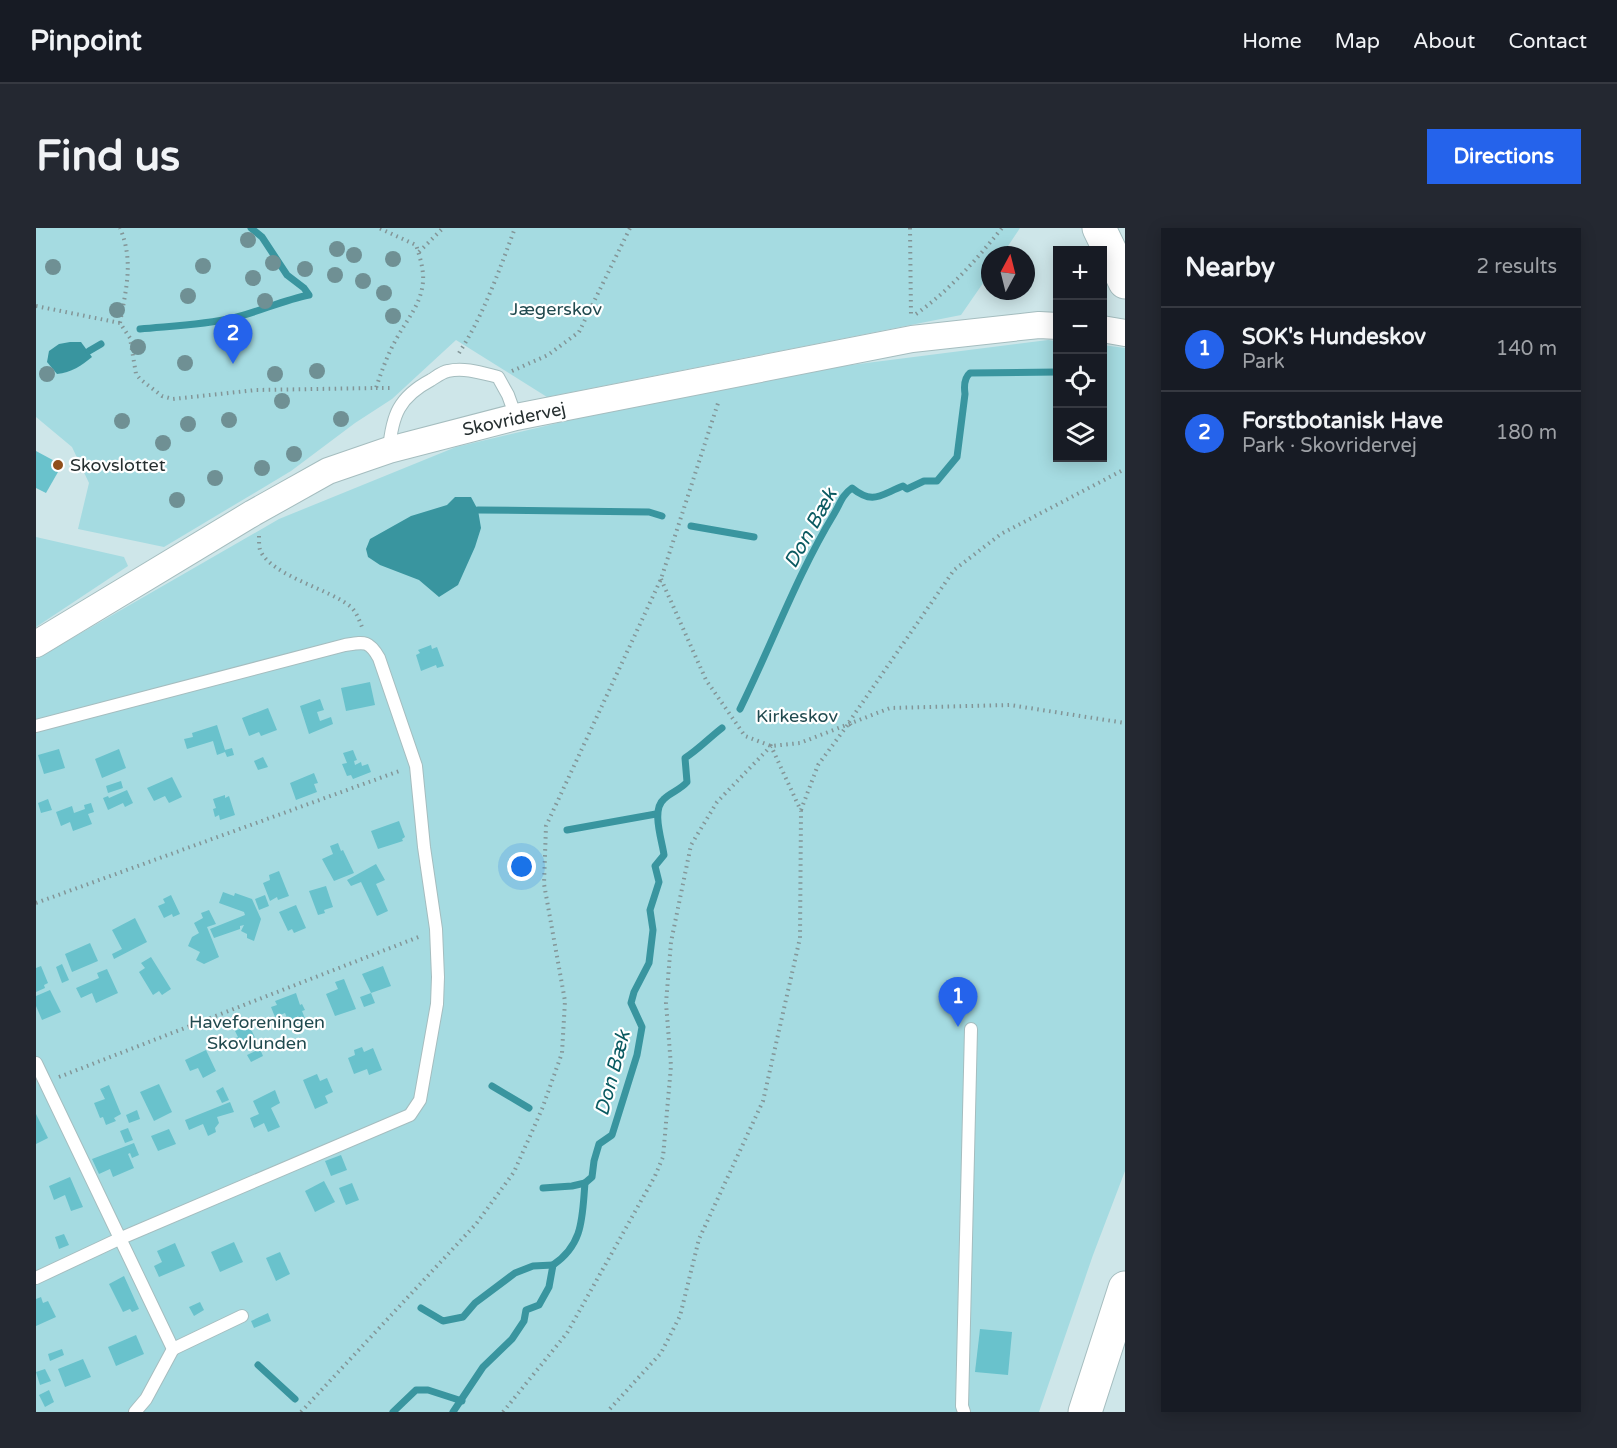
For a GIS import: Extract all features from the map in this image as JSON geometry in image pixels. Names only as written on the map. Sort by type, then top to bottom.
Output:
[{"type":"street","points":[[1090,246],[1097,228]]},
{"type":"street","points":[[1097,228],[1125,282]]},
{"type":"street","name":"Skovridervej","points":[[36,644],[253,513],[328,471],[389,450],[516,417],[912,339],[1048,326]]},
{"type":"street","points":[[1107,330],[1125,333]]},
{"type":"street","points":[[1085,1412],[1125,1288]]},
{"type":"lane","points":[[389,450],[391,425],[412,390],[448,371],[472,371],[498,377],[516,417]]},
{"type":"lane","points":[[36,726],[345,645],[363,642],[373,647],[379,658],[416,766],[424,847],[436,929],[438,977],[437,1004],[420,1100],[410,1115],[119,1239],[36,1278]]},
{"type":"lane","points":[[964,1412],[962,1406],[971,1029]]},
{"type":"lane","points":[[36,1063],[173,1349]]},
{"type":"lane","points":[[135,1412],[146,1400],[173,1349],[242,1316]]},
{"type":"path","points":[[120,228],[127,244],[129,272],[120,323],[130,338],[136,374],[144,384],[162,396],[173,399],[256,390],[376,388],[382,367],[398,336],[416,309],[423,282],[417,245],[378,228]]},
{"type":"path","points":[[418,252],[443,228]]},
{"type":"path","points":[[448,371],[474,330],[499,273],[515,228]]},
{"type":"path","points":[[498,377],[548,355],[579,332],[630,228]]},
{"type":"path","points":[[910,228],[911,318],[938,299],[972,264],[1002,228]]},
{"type":"path","points":[[36,306],[120,323]]},
{"type":"path","points":[[301,1412],[476,1224],[514,1172],[542,1109],[562,1053],[565,1001],[544,884],[546,826],[662,579],[726,376]]},
{"type":"path","points":[[607,1412],[661,1353],[680,1316],[699,1239],[763,1101],[800,938],[801,811],[818,765],[850,725],[954,570],[1001,534],[1125,469]]},
{"type":"path","points":[[253,513],[258,522],[261,552],[281,569],[350,606],[357,613],[363,631],[363,642]]},
{"type":"path","points":[[662,579],[706,680],[745,736],[771,746],[800,742],[890,708],[1010,705],[1125,723]]},
{"type":"path","points":[[771,746],[801,811]]},
{"type":"path","points":[[503,1412],[567,1333],[655,1176],[663,1157],[671,1066],[666,1003],[671,942],[691,845],[717,802],[771,746]]},
{"type":"path","points":[[36,903],[391,774]]},
{"type":"path","points":[[80,1069],[401,944]]},
{"type":"green space","name":"Jægerskov","points":[[36,228],[1020,228],[1008,246],[981,246],[981,286],[961,315],[547,397],[456,340],[392,399],[355,423],[291,471],[164,547],[78,529],[89,483],[72,447],[36,417]]},
{"type":"green space","name":"Kirkeskov","points":[[1053,341],[1053,462],[1107,462],[1107,346],[1125,348],[1125,1171],[1093,1255],[1039,1412],[36,1412],[36,659],[279,519],[456,447],[626,407],[835,367]]},
{"type":"green space","points":[[36,537],[124,557],[128,566],[36,627]]},
{"type":"shaded area","points":[[81,342],[92,357],[72,370],[57,374],[47,362],[49,351],[59,344]]},
{"type":"shaded area","points":[[455,497],[471,497],[478,510],[481,528],[458,585],[439,597],[419,580],[380,565],[368,557],[366,549],[370,539],[411,516],[447,505]]},
{"type":"building","points":[[36,451],[62,465],[46,493],[36,488]]},
{"type":"building","points":[[431,645],[432,649],[437,647],[444,666],[437,668],[436,665],[421,671],[416,655],[420,653],[418,650]]},
{"type":"building","points":[[370,682],[375,705],[346,711],[341,688]]},
{"type":"building","points":[[320,699],[324,710],[317,712],[320,721],[331,717],[333,724],[309,734],[300,706]]},
{"type":"building","points":[[268,708],[277,730],[261,736],[259,732],[249,736],[242,718]]},
{"type":"building","points":[[217,725],[225,750],[232,748],[234,755],[227,757],[225,752],[217,755],[213,741],[187,749],[184,739],[193,737],[192,733]]},
{"type":"building","points":[[59,749],[65,768],[44,774],[38,755]]},
{"type":"building","points":[[119,749],[126,768],[102,778],[95,759]]},
{"type":"building","points":[[353,750],[357,760],[354,761],[355,765],[361,762],[362,766],[368,764],[371,772],[353,779],[351,775],[347,776],[342,764],[347,763],[343,753]]},
{"type":"building","points":[[263,757],[268,767],[258,770],[254,761]]},
{"type":"building","points":[[314,773],[318,783],[314,784],[317,792],[296,800],[290,783]]},
{"type":"building","points":[[172,777],[182,797],[169,803],[165,796],[154,801],[147,788]]},
{"type":"building","points":[[121,781],[123,788],[108,793],[106,786]]},
{"type":"building","points":[[127,790],[133,803],[125,807],[123,803],[108,810],[103,798],[108,796],[109,798]]},
{"type":"building","points":[[225,795],[225,798],[229,796],[235,815],[220,820],[219,815],[215,817],[213,809],[216,808],[213,799]]},
{"type":"building","points":[[48,799],[52,810],[41,813],[38,803]]},
{"type":"building","points":[[91,803],[94,812],[88,814],[92,824],[73,831],[70,822],[61,826],[56,812],[72,806],[74,813],[85,809],[84,805]]},
{"type":"building","points":[[399,821],[405,837],[403,841],[378,849],[371,831]]},
{"type":"building","points":[[338,843],[354,873],[334,881],[322,859],[333,854],[330,846]]},
{"type":"building","points":[[376,864],[385,880],[376,884],[388,911],[377,916],[361,882],[351,886],[347,880]]},
{"type":"building","points":[[279,871],[289,896],[278,900],[277,897],[270,901],[263,883],[270,880],[269,875]]},
{"type":"building","points":[[326,886],[333,907],[318,915],[309,891]]},
{"type":"building","points":[[223,892],[234,896],[235,893],[252,899],[261,919],[254,941],[247,938],[247,934],[241,931],[244,925],[240,926],[240,929],[214,938],[210,929],[245,915],[244,912],[219,903]]},
{"type":"building","points":[[171,895],[180,914],[173,917],[172,914],[164,918],[158,906],[165,903],[163,899]]},
{"type":"building","points":[[265,895],[269,906],[259,910],[255,899]]},
{"type":"building","points":[[296,905],[306,928],[294,933],[292,929],[288,931],[279,912]]},
{"type":"building","points":[[209,910],[216,924],[207,927],[219,957],[204,964],[196,960],[200,952],[188,946],[192,937],[199,933],[194,923],[203,918],[201,913]]},
{"type":"building","points":[[135,918],[147,942],[114,959],[112,954],[122,949],[112,930]]},
{"type":"building","points":[[90,943],[98,961],[72,972],[65,954]]},
{"type":"building","points":[[151,957],[171,989],[162,995],[159,991],[153,995],[139,972],[145,968],[141,963]]},
{"type":"building","points":[[62,964],[69,980],[62,983],[56,967]]},
{"type":"building","points":[[41,966],[48,983],[44,985],[45,988],[36,992],[36,968]]},
{"type":"building","points":[[383,966],[391,986],[371,993],[362,974]]},
{"type":"building","points":[[107,969],[118,993],[96,1003],[92,993],[81,998],[76,988],[99,978],[97,973]]},
{"type":"building","points":[[344,979],[356,1009],[335,1016],[326,994],[338,989],[335,982]]},
{"type":"building","points":[[50,990],[61,1012],[42,1020],[36,1006],[36,996]]},
{"type":"building","points":[[296,993],[300,1005],[302,1004],[305,1010],[302,1011],[306,1021],[291,1027],[285,1013],[275,1017],[271,1007],[277,1005],[275,1001]]},
{"type":"building","points":[[371,993],[375,1003],[364,1007],[360,997]]},
{"type":"building","points":[[249,1025],[258,1044],[245,1051],[242,1046],[237,1048],[233,1039],[238,1037],[235,1031]]},
{"type":"building","points":[[362,1047],[364,1052],[373,1048],[382,1070],[369,1075],[367,1069],[354,1074],[348,1058],[355,1055],[354,1050]]},
{"type":"building","points":[[260,1049],[263,1056],[251,1062],[247,1055]]},
{"type":"building","points":[[206,1050],[216,1071],[203,1078],[198,1068],[190,1071],[185,1060]]},
{"type":"building","points":[[317,1074],[320,1081],[327,1078],[333,1092],[325,1096],[328,1103],[315,1109],[303,1080]]},
{"type":"building","points":[[159,1084],[172,1112],[154,1121],[140,1092]]},
{"type":"building","points":[[109,1085],[121,1114],[114,1118],[116,1121],[106,1125],[103,1117],[100,1118],[94,1103],[105,1099],[100,1089]]},
{"type":"building","points":[[223,1087],[229,1100],[222,1103],[216,1091]]},
{"type":"building","points":[[275,1090],[280,1103],[271,1108],[280,1127],[268,1132],[264,1123],[254,1128],[250,1118],[259,1114],[253,1101]]},
{"type":"building","points":[[230,1102],[234,1112],[217,1117],[219,1123],[215,1128],[216,1132],[208,1136],[203,1124],[189,1130],[185,1120]]},
{"type":"building","points":[[137,1110],[140,1119],[129,1123],[126,1115]]},
{"type":"building","points":[[36,1114],[48,1138],[36,1144]]},
{"type":"building","points":[[128,1128],[133,1140],[125,1143],[120,1131]]},
{"type":"building","points":[[169,1129],[176,1144],[158,1151],[151,1136]]},
{"type":"building","points":[[134,1143],[139,1155],[132,1158],[130,1153],[128,1154],[134,1168],[113,1177],[110,1169],[99,1174],[92,1159]]},
{"type":"building","points":[[341,1155],[347,1170],[331,1176],[325,1161]]},
{"type":"building","points":[[70,1177],[83,1207],[71,1211],[65,1195],[54,1200],[49,1186]]},
{"type":"building","points":[[324,1181],[335,1202],[315,1212],[305,1191]]},
{"type":"building","points":[[352,1183],[359,1200],[346,1205],[339,1188]]},
{"type":"building","points":[[64,1234],[69,1245],[59,1249],[55,1237]]},
{"type":"building","points":[[234,1242],[243,1262],[220,1272],[211,1252]]},
{"type":"building","points":[[175,1243],[185,1266],[159,1277],[154,1266],[162,1262],[157,1251]]},
{"type":"building","points":[[280,1252],[290,1274],[276,1281],[266,1258]]},
{"type":"building","points":[[124,1276],[139,1309],[132,1312],[130,1309],[123,1312],[109,1284]]},
{"type":"building","points":[[41,1297],[43,1303],[48,1301],[56,1317],[36,1326],[36,1299]]},
{"type":"building","points":[[200,1302],[204,1310],[194,1316],[189,1307]]},
{"type":"building","points":[[268,1313],[271,1321],[254,1328],[251,1321]]},
{"type":"building","points":[[980,1329],[1012,1332],[1008,1375],[975,1372]]},
{"type":"building","points":[[136,1335],[144,1354],[116,1366],[108,1347]]},
{"type":"building","points":[[62,1349],[64,1355],[50,1361],[48,1354]]},
{"type":"building","points":[[83,1359],[91,1377],[65,1387],[58,1369]]},
{"type":"building","points":[[45,1369],[51,1381],[40,1385],[36,1372]]},
{"type":"building","points":[[49,1390],[54,1402],[45,1407],[39,1395]]},
{"type":"waterway","points":[[140,329],[222,320],[309,295],[304,288],[287,275],[262,237],[251,228]]},
{"type":"waterway","points":[[89,351],[101,344]]},
{"type":"waterway","name":"Don Bæk","points":[[740,709],[796,585],[846,494],[852,488],[866,496],[877,497],[903,486],[907,489],[924,481],[937,481],[957,457],[965,383],[970,373],[1053,372]]},
{"type":"waterway","points":[[478,510],[649,512],[662,516]]},
{"type":"waterway","points":[[691,526],[754,537]]},
{"type":"waterway","name":"Don Bæk","points":[[453,1412],[483,1367],[512,1339],[524,1321],[526,1310],[539,1305],[549,1287],[553,1265],[571,1248],[580,1229],[585,1183],[592,1177],[599,1144],[612,1135],[637,1055],[642,1027],[631,1003],[649,963],[653,930],[650,910],[659,882],[655,866],[664,855],[658,826],[658,810],[664,799],[687,782],[685,758],[722,728]]},
{"type":"waterway","points":[[567,830],[656,814]]},
{"type":"waterway","points":[[492,1086],[529,1108]]},
{"type":"waterway","points":[[543,1188],[585,1183]]},
{"type":"waterway","points":[[421,1308],[443,1321],[463,1317],[475,1303],[515,1273],[533,1266],[553,1265]]},
{"type":"waterway","points":[[258,1365],[295,1399]]},
{"type":"waterway","points":[[393,1412],[416,1390],[428,1390],[462,1401]]},
{"type":"place","name":"Forstbotanisk Have","points":[[233,364]]},
{"type":"place","name":"Skovslottet","points":[[58,465]]},
{"type":"place","name":"SOK's Hundeskov","points":[[958,1027]]},
{"type":"park label","name":"Haveforeningen Skovlunden","points":[[257,1032]]}]
